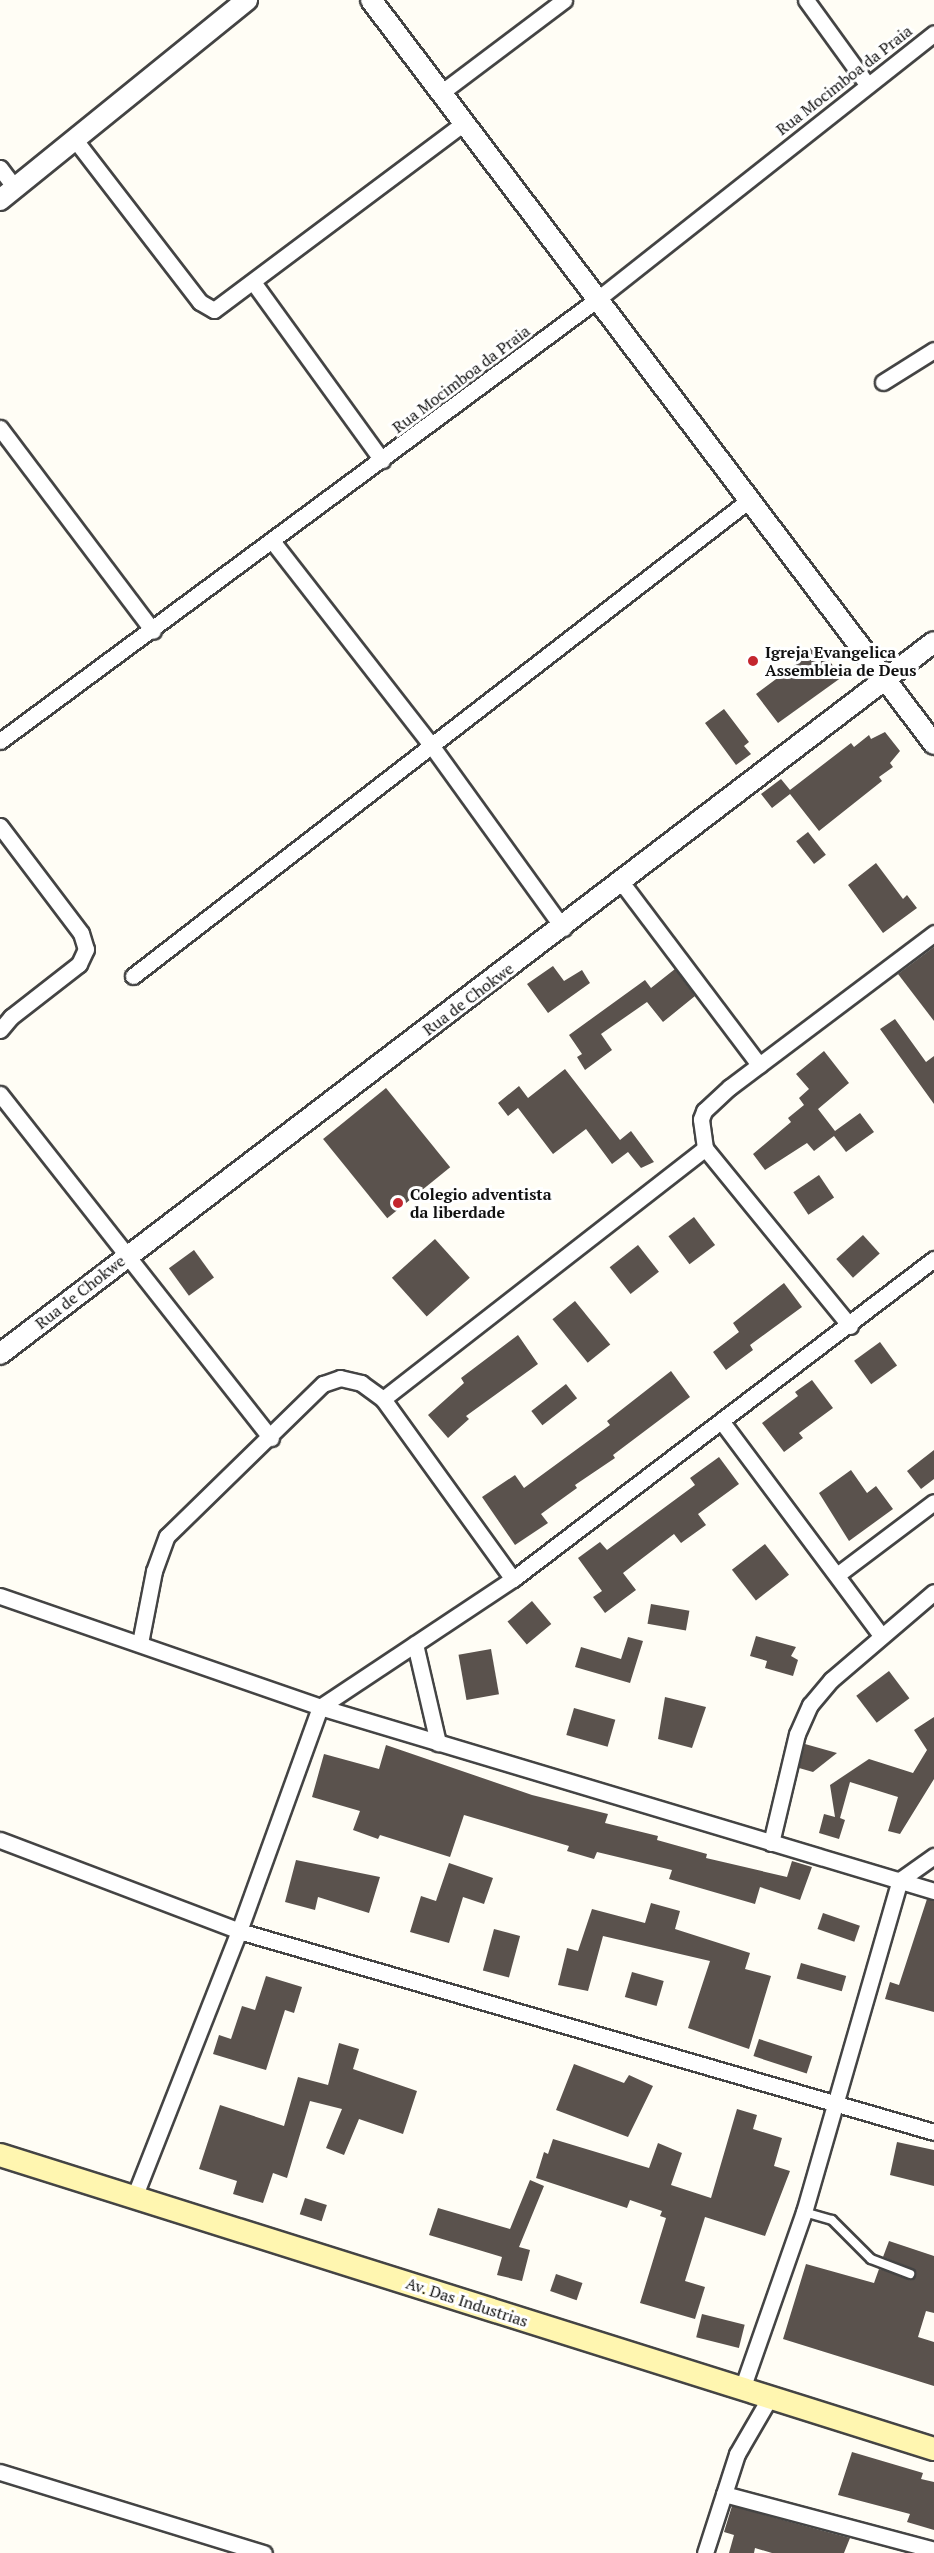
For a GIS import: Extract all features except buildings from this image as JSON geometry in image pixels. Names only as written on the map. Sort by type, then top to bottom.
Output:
[{"type":"main road","name":"Av. Das Industrias","points":[[0,2155],[135,2194],[934,2449]]},
{"type":"street","points":[[0,168],[8,194],[247,0]]},
{"type":"street","points":[[371,0],[599,298],[934,744]]},
{"type":"street","points":[[442,92],[564,0]]},
{"type":"street","points":[[806,0],[866,83]]},
{"type":"street","name":"Rua Mocimboa da Praia","points":[[0,741],[153,632],[599,298],[866,83],[934,33]]},
{"type":"street","points":[[76,141],[207,309],[222,307],[464,123]]},
{"type":"street","points":[[253,282],[382,460]]},
{"type":"street","points":[[883,382],[934,350]]},
{"type":"street","points":[[0,428],[153,632]]},
{"type":"street","points":[[133,976],[749,500]]},
{"type":"street","points":[[273,542],[431,745],[563,928]]},
{"type":"street","name":"Rua de Chokwe","points":[[0,1354],[125,1257],[622,884],[934,642]]},
{"type":"street","points":[[0,826],[81,933],[86,949],[79,964],[11,1017],[0,1030]]},
{"type":"street","points":[[622,884],[759,1065]]},
{"type":"street","points":[[850,1326],[705,1148],[701,1119],[704,1111],[759,1065],[934,933]]},
{"type":"street","points":[[0,1094],[125,1257],[271,1438]]},
{"type":"street","points":[[383,1399],[705,1148]]},
{"type":"street","points":[[135,2194],[239,1931],[320,1707],[513,1579],[850,1326],[934,1259]]},
{"type":"street","points":[[140,1643],[156,1565],[167,1536],[271,1438],[323,1384],[340,1378],[361,1383],[383,1399],[513,1579]]},
{"type":"street","points":[[722,1422],[881,1635]]},
{"type":"street","points":[[837,1575],[934,1502]]},
{"type":"street","points":[[771,1844],[797,1734],[810,1705],[831,1680],[934,1592]]},
{"type":"street","points":[[0,1596],[320,1707],[934,1891]]},
{"type":"street","points":[[415,1644],[438,1743]]},
{"type":"street","points":[[0,1840],[239,1931],[836,2106],[934,2132]]},
{"type":"street","points":[[742,2389],[804,2212],[900,1880],[934,1856]]},
{"type":"street","points":[[705,2553],[737,2454],[770,2397]]},
{"type":"street","points":[[0,2472],[264,2553]]},
{"type":"street","points":[[724,2494],[934,2550]]},
{"type":"lane","points":[[804,2212],[832,2220],[871,2259],[910,2274]]},
{"type":"place","name":"Igreja Evangelica Assembleia de Deus","points":[[753,661]]},
{"type":"place","name":"Colegio adventista da liberdade","points":[[398,1203]]}]
